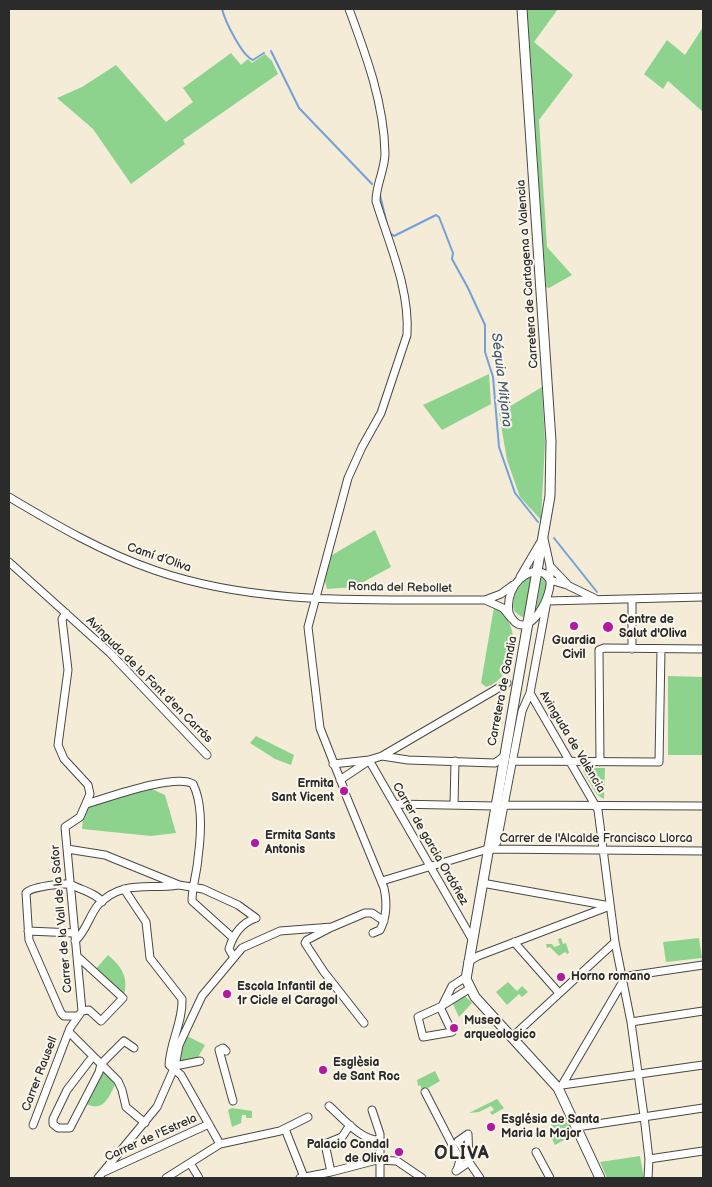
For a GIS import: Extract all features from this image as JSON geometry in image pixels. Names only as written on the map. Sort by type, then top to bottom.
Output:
[{"type":"main road","name":"Carretera de Cartagena a Valencia","points":[[522,9],[551,441],[550,496],[544,536]]},
{"type":"main road","name":"Carretera de Gandia","points":[[466,977],[482,883],[492,849],[495,806],[544,536]]},
{"type":"main road","points":[[466,977],[466,991],[560,1087],[600,1178]]},
{"type":"street","points":[[349,9],[375,85],[384,150],[384,164],[376,191],[376,201],[408,308],[407,335],[381,413],[362,447],[348,478],[315,598],[308,634],[318,718],[333,764],[382,881],[386,901],[384,921],[380,930],[373,933]]},
{"type":"street","name":"Camí d’Oliva","points":[[9,497],[80,539],[154,570],[225,589],[283,597],[315,598]]},
{"type":"street","points":[[511,618],[508,608],[509,598],[544,536]]},
{"type":"street","name":"Avinguda de València","points":[[544,536],[550,566],[550,580],[530,693],[597,806],[615,942],[631,1022],[650,1159],[648,1178]]},
{"type":"street","name":"Avinguda de la Font d'en Carrós","points":[[9,562],[66,613],[143,687],[207,755]]},
{"type":"street","points":[[550,566],[567,584]]},
{"type":"street","points":[[538,572],[545,574],[550,580],[567,584],[590,597],[603,600]]},
{"type":"street","name":"Ronda del Rebollet","points":[[315,598],[485,600],[501,594],[527,573],[538,572]]},
{"type":"street","points":[[485,600],[499,605],[511,618],[520,623],[529,623],[537,617],[547,601],[703,597]]},
{"type":"street","points":[[632,600],[632,648]]},
{"type":"street","points":[[66,613],[62,619],[67,676],[58,745],[64,759],[88,784],[90,794],[86,804]]},
{"type":"street","points":[[600,762],[598,652],[600,649],[703,649]]},
{"type":"street","points":[[512,761],[659,762],[661,649]]},
{"type":"street","points":[[333,764],[369,760],[382,756],[507,684]]},
{"type":"street","name":"Carretera de Gandia","points":[[492,849],[497,842],[522,711],[530,693]]},
{"type":"street","points":[[382,756],[408,760],[495,762],[503,758]]},
{"type":"street","points":[[340,780],[369,760]]},
{"type":"street","name":"Carrer de garcia Ordóñez","points":[[369,760],[472,939]]},
{"type":"street","points":[[454,805],[455,761]]},
{"type":"street","points":[[86,804],[157,783],[192,783],[195,786],[200,817],[199,855],[193,887],[193,902],[232,937]]},
{"type":"street","name":"Carrer de la Vall de la Safor","points":[[80,1014],[66,826],[80,817],[86,804]]},
{"type":"street","points":[[395,804],[495,806]]},
{"type":"street","points":[[505,805],[703,806]]},
{"type":"street","points":[[67,849],[105,855],[179,885]]},
{"type":"street","name":"Carrer de l'Alcalde Francisco Llorca","points":[[382,881],[492,849],[703,851]]},
{"type":"street","points":[[482,883],[610,906]]},
{"type":"street","points":[[77,956],[123,998],[101,1021],[89,1010],[80,1014],[66,1016],[61,1013],[31,946],[28,931],[27,891],[33,888],[70,884],[97,896],[102,902]]},
{"type":"street","points":[[76,941],[102,902],[124,889],[135,885],[179,885],[203,889],[238,905],[256,918],[246,924],[232,937],[229,949],[233,956]]},
{"type":"street","points":[[124,889],[144,916],[147,928],[149,957],[164,974],[182,1001],[180,1023],[170,1054],[169,1065],[174,1067],[181,1075],[220,1144]]},
{"type":"street","points":[[589,903],[592,908],[590,914]]},
{"type":"street","points":[[468,962],[478,956],[610,906]]},
{"type":"street","points":[[364,1023],[324,972],[305,944],[307,940],[332,927],[367,913],[384,921]]},
{"type":"street","points":[[100,1175],[145,1123],[161,1101],[174,1067],[179,1045],[202,996],[233,956],[245,946],[280,932],[332,927]]},
{"type":"street","points":[[28,931],[84,929]]},
{"type":"street","points":[[514,942],[559,992]]},
{"type":"street","points":[[512,1037],[615,942]]},
{"type":"street","points":[[560,1087],[622,980],[703,964]]},
{"type":"street","points":[[442,1006],[454,985],[466,977]]},
{"type":"street","points":[[454,985],[466,991]]},
{"type":"street","points":[[442,1006],[452,1032],[423,1038],[418,1017],[442,1006],[466,991]]},
{"type":"street","points":[[631,1022],[703,1011]]},
{"type":"street","points":[[80,1014],[69,1032],[120,1084],[126,1108],[145,1123]]},
{"type":"street","name":"Carrer Rausell","points":[[33,1125],[69,1032]]},
{"type":"street","points":[[90,1060],[67,1090],[53,1122],[58,1128],[70,1128],[99,1072],[101,1064],[124,1041],[134,1048]]},
{"type":"street","points":[[224,1054],[233,1101]]},
{"type":"street","points":[[174,1067],[200,1061]]},
{"type":"street","points":[[560,1087],[703,1065]]},
{"type":"street","points":[[425,1092],[460,1160],[456,1172],[469,1162]]},
{"type":"street","points":[[330,1106],[350,1125],[369,1139],[380,1140]]},
{"type":"street","points":[[577,1127],[703,1108]]},
{"type":"street","points":[[372,1110],[380,1140],[380,1178]]},
{"type":"street","points":[[166,1178],[220,1144],[285,1129],[308,1117]]},
{"type":"street","name":"Carrer de l'Estrela","points":[[100,1175],[209,1124]]},
{"type":"street","points":[[331,1172],[326,1144],[342,1137],[350,1125]]},
{"type":"street","points":[[285,1129],[302,1177],[380,1160],[397,1161],[422,1178]]},
{"type":"street","points":[[470,1151],[469,1162],[480,1178]]},
{"type":"street","points":[[650,1159],[703,1151]]},
{"type":"street","points":[[536,1152],[550,1178]]},
{"type":"street","points":[[190,1163],[199,1178]]},
{"type":"green space","points":[[527,9],[558,9],[534,42],[573,75],[539,120],[547,247],[572,275],[549,288],[546,287]]},
{"type":"green space","points":[[703,27],[703,112],[668,81],[663,89],[644,74],[667,40],[685,55]]},
{"type":"green space","points":[[231,53],[241,65],[248,59],[252,63],[265,54],[272,61],[278,74],[183,140],[185,144],[131,184],[93,129],[57,98],[82,87],[116,65],[166,122],[193,102],[183,88]]},
{"type":"green space","points":[[489,374],[491,404],[442,430],[423,405]]},
{"type":"green space","points":[[542,387],[545,442],[541,520],[520,497],[507,460],[499,413]]},
{"type":"green space","points":[[375,530],[391,567],[354,587],[327,589],[324,578],[332,555]]},
{"type":"green space","points":[[531,576],[526,616],[522,617],[515,612],[513,607],[514,597],[519,587]]},
{"type":"green space","points":[[541,577],[548,585],[542,602],[536,610]]},
{"type":"green space","points":[[494,607],[504,614],[510,625],[513,637],[513,650],[510,662],[504,673],[496,682],[486,687],[481,683]]},
{"type":"green space","points":[[668,676],[703,677],[703,755],[668,755]]},
{"type":"green space","points":[[256,736],[294,755],[291,765],[275,759],[250,743]]},
{"type":"green space","points":[[585,768],[605,768],[604,799],[597,795],[583,771]]},
{"type":"green space","points":[[152,789],[165,795],[176,833],[151,836],[82,829],[83,819],[89,805]]},
{"type":"green space","points":[[561,938],[563,944],[566,943],[569,953],[565,952],[559,956],[550,947],[547,948],[546,944],[552,944],[554,947],[560,945],[558,939]]},
{"type":"green space","points":[[699,938],[702,958],[666,962],[663,942]]},
{"type":"green space","points":[[108,955],[117,963],[125,977],[124,995],[94,971]]},
{"type":"green space","points":[[508,982],[517,991],[522,986],[528,992],[522,997],[519,994],[507,1005],[496,992]]},
{"type":"green space","points":[[464,995],[472,1003],[459,1017],[452,1002]]},
{"type":"green space","points":[[187,1036],[205,1045],[197,1059],[178,1061]]},
{"type":"green space","points":[[104,1071],[115,1085],[110,1095],[101,1105],[92,1106],[86,1104]]},
{"type":"green space","points":[[435,1071],[440,1081],[423,1091],[420,1085],[418,1086],[417,1080]]},
{"type":"green space","points":[[497,1099],[504,1108],[492,1115],[490,1112],[494,1110],[491,1106],[479,1112],[469,1113]]},
{"type":"green space","points":[[232,1108],[252,1111],[252,1118],[246,1118],[246,1115],[242,1115],[241,1123],[232,1127],[228,1110]]},
{"type":"green space","points":[[566,1116],[575,1134],[555,1145],[550,1135],[554,1130],[551,1124]]},
{"type":"green space","points":[[640,1156],[644,1178],[607,1178],[600,1162]]},
{"type":"waterway","name":"Séquia Mitjana","points":[[222,9],[235,38],[244,52],[253,60],[264,53]]},
{"type":"waterway","name":"Séquia Mitjana","points":[[271,51],[299,108],[372,184]]},
{"type":"waterway","name":"Séquia Mitjana","points":[[380,195],[387,224]]},
{"type":"waterway","name":"Séquia Mitjana","points":[[390,233],[394,236],[436,215],[439,217],[453,253],[452,259],[485,325],[485,352],[493,377],[499,447],[515,493],[538,522]]},
{"type":"waterway","name":"Séquia Mitjana","points":[[554,538],[597,592]]},
{"type":"place","name":"Guardia Civil","points":[[574,626]]},
{"type":"place","name":"Centre de Salut d'Oliva","points":[[608,627]]},
{"type":"place","name":"Ermita Sant Vicent","points":[[344,791]]},
{"type":"place","name":"Ermita Sants Antonis","points":[[255,843]]},
{"type":"place","name":"Horno romano","points":[[561,977]]},
{"type":"place","name":"Escola Infantil de 1r Cicle el Caragol","points":[[227,994]]},
{"type":"place","name":"Museo arqueologico","points":[[454,1028]]},
{"type":"place","name":"Esglèsia de Sant Roc","points":[[323,1070]]},
{"type":"place","name":"Església de Santa Maria la Major","points":[[491,1127]]},
{"type":"place","name":"Palacio Condal de Oliva","points":[[399,1152]]},
{"type":"district","name":"OLIVA","points":[[462,1154]]}]
